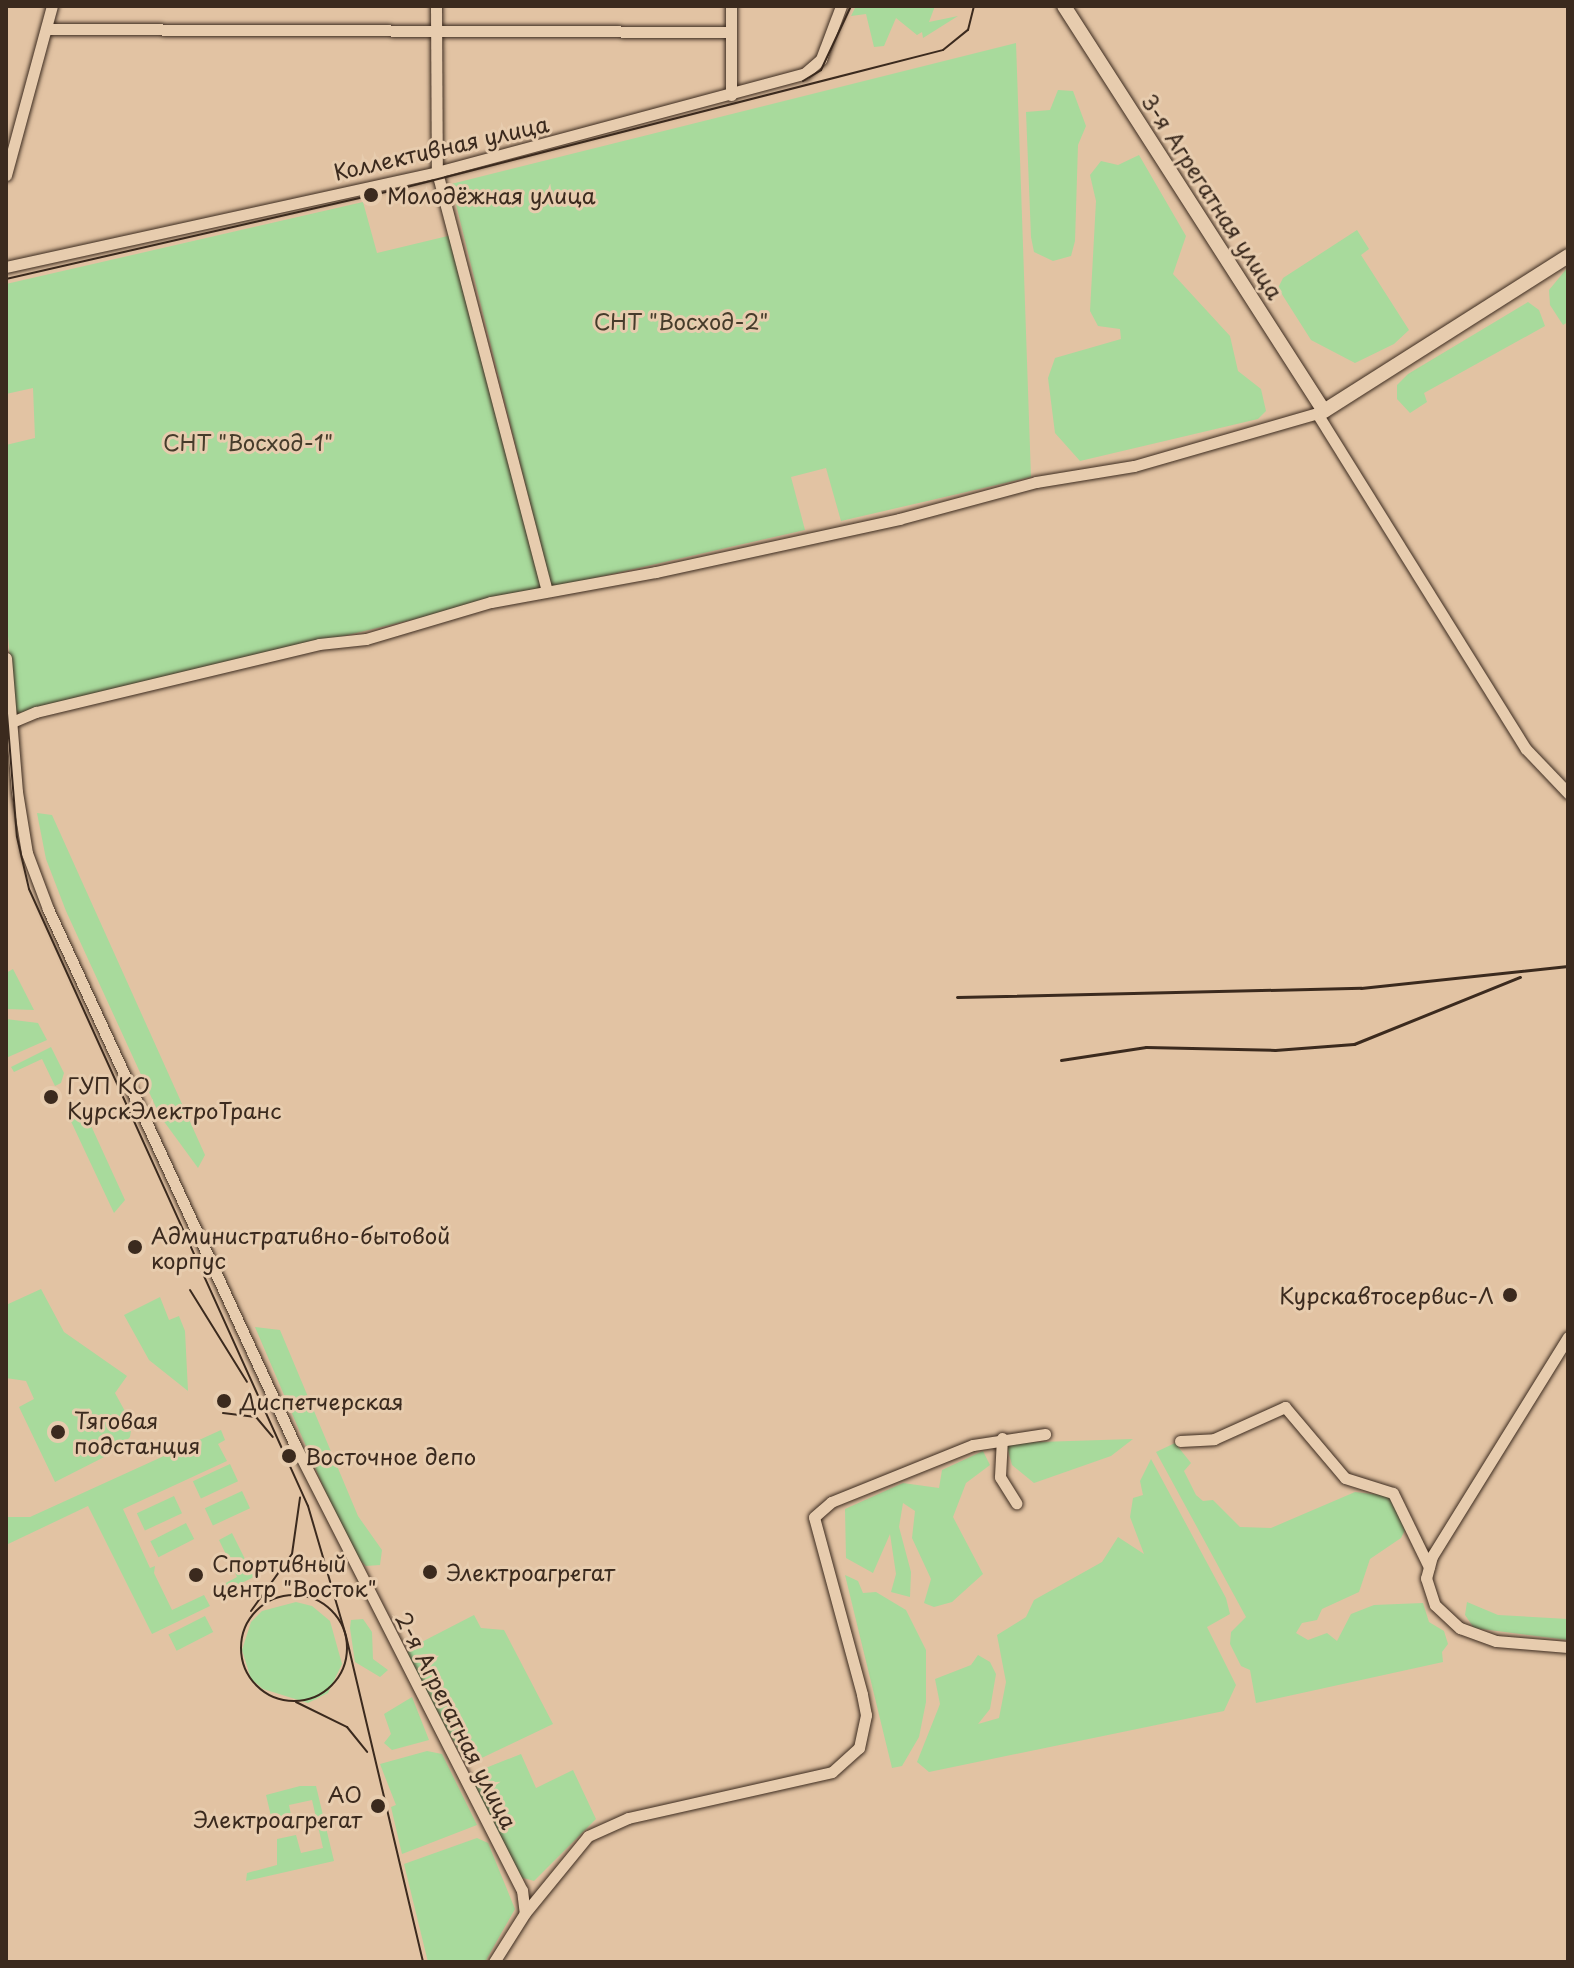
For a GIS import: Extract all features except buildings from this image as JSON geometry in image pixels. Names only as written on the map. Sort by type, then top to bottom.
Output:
[{"type":"street","points":[[6,175],[12,133],[52,6]]},
{"type":"street","points":[[436,6],[437,172],[547,591]]},
{"type":"street","points":[[731,6],[731,95]]},
{"type":"street","name":"Коллективная улица","points":[[6,267],[437,172],[731,95],[813,70],[841,6]]},
{"type":"street","name":"3-я Агрегатная улица","points":[[1064,6],[1321,413]]},
{"type":"street","points":[[46,29],[436,34],[731,32]]},
{"type":"street","points":[[12,722],[36,712],[319,644],[366,639],[547,591],[899,519],[1036,482],[1134,466],[1321,413],[1568,256]]},
{"type":"street","points":[[1321,413],[1526,749],[1568,793]]},
{"type":"street","name":"2-я Агрегатная улица","points":[[6,658],[27,853],[48,909],[295,1445],[522,1890],[525,1913]]},
{"type":"street","points":[[1568,1337],[1429,1567],[1426,1578],[1435,1605],[1460,1628],[1496,1641],[1568,1647]]},
{"type":"street","points":[[1180,1441],[1214,1439],[1285,1407],[1345,1478],[1393,1493],[1429,1567]]},
{"type":"street","points":[[494,1962],[525,1913],[570,1853],[609,1824],[811,1778],[851,1758],[866,1715],[840,1597],[814,1517],[831,1502],[869,1486],[1002,1438],[1045,1434]]},
{"type":"street","points":[[1002,1438],[1000,1477],[1016,1503]]},
{"type":"green space","points":[[856,6],[935,6],[929,22],[958,16],[923,38],[922,32],[917,35],[896,18],[884,46],[874,47],[866,14],[851,16]]},
{"type":"green space","name":"СНТ \"Восход-2\"","points":[[1016,43],[1031,477],[841,521],[826,468],[791,477],[805,530],[551,588],[451,184]]},
{"type":"green space","points":[[1058,90],[1073,91],[1086,126],[1078,145],[1075,241],[1071,256],[1053,261],[1034,252],[1031,237],[1026,112],[1050,110]]},
{"type":"green space","points":[[1139,155],[1186,236],[1173,274],[1230,336],[1238,371],[1261,389],[1266,411],[1258,419],[1080,461],[1055,433],[1048,378],[1055,358],[1121,339],[1120,329],[1098,326],[1090,311],[1096,201],[1090,175],[1101,161],[1118,165]]},
{"type":"green space","name":"СНТ \"Восход-1\"","points":[[363,202],[377,253],[452,235],[542,589],[15,714],[6,613],[6,445],[35,438],[33,388],[6,394],[6,284]]},
{"type":"green space","points":[[1357,230],[1369,249],[1361,255],[1409,330],[1394,344],[1355,363],[1311,340],[1278,288],[1283,278]]},
{"type":"green space","points":[[1568,267],[1568,322],[1563,325],[1550,305],[1549,290]]},
{"type":"green space","points":[[1528,302],[1539,310],[1545,326],[1424,393],[1427,402],[1410,413],[1397,399],[1397,385],[1408,374]]},
{"type":"green space","points":[[37,813],[52,815],[205,1155],[198,1168],[160,1116],[66,911],[46,859]]},
{"type":"green space","points":[[13,969],[34,1010],[6,1009],[6,973]]},
{"type":"green space","points":[[6,1019],[38,1023],[47,1040],[6,1058]]},
{"type":"green space","points":[[51,1047],[64,1073],[61,1083],[55,1086],[42,1059],[14,1072],[11,1067]]},
{"type":"green space","points":[[76,1111],[88,1119],[125,1200],[114,1213],[68,1115]]},
{"type":"green space","points":[[41,1289],[64,1332],[127,1376],[115,1393],[132,1424],[130,1437],[116,1451],[55,1482],[19,1407],[34,1399],[26,1381],[6,1378],[6,1305]]},
{"type":"green space","points":[[160,1297],[169,1320],[179,1316],[185,1331],[188,1391],[149,1360],[124,1315]]},
{"type":"green space","points":[[255,1327],[280,1330],[358,1516],[382,1550],[380,1565],[366,1566],[359,1559],[338,1521]]},
{"type":"green space","points":[[221,1430],[225,1440],[218,1444],[227,1461],[123,1509],[150,1568],[155,1566],[154,1573],[172,1610],[204,1595],[210,1606],[152,1634],[88,1506],[6,1545],[6,1517],[30,1517]]},
{"type":"green space","points":[[1133,1439],[1111,1456],[1034,1483],[1012,1465],[1006,1443]]},
{"type":"green space","points":[[1175,1443],[1191,1463],[1184,1471],[1196,1495],[1203,1501],[1213,1500],[1240,1527],[1271,1528],[1355,1492],[1391,1496],[1406,1528],[1401,1538],[1370,1559],[1359,1592],[1322,1609],[1317,1620],[1302,1623],[1296,1633],[1308,1640],[1327,1633],[1337,1641],[1351,1614],[1374,1605],[1423,1603],[1429,1622],[1444,1631],[1448,1644],[1442,1652],[1443,1662],[1256,1703],[1250,1670],[1241,1666],[1230,1644],[1231,1632],[1246,1617],[1156,1452]]},
{"type":"green space","points":[[983,1451],[990,1465],[966,1483],[953,1517],[983,1574],[952,1602],[934,1607],[924,1603],[931,1579],[912,1538],[915,1511],[903,1503],[899,1527],[911,1572],[910,1597],[891,1592],[896,1574],[890,1534],[873,1573],[846,1558],[845,1509],[903,1483],[939,1488],[942,1470]]},
{"type":"green space","points":[[1151,1459],[1226,1598],[1230,1614],[1207,1627],[1236,1685],[1224,1711],[929,1772],[917,1762],[940,1704],[935,1679],[971,1665],[978,1655],[990,1662],[996,1674],[990,1709],[978,1724],[999,1718],[1006,1682],[997,1635],[1026,1617],[1034,1600],[1102,1562],[1118,1537],[1144,1554],[1130,1517],[1133,1498],[1143,1495],[1140,1481]]},
{"type":"green space","points":[[230,1464],[238,1481],[201,1499],[193,1481]]},
{"type":"green space","points":[[242,1491],[250,1508],[213,1526],[205,1508]]},
{"type":"green space","points":[[174,1496],[182,1513],[145,1531],[137,1513]]},
{"type":"green space","points":[[186,1523],[194,1539],[159,1557],[150,1541]]},
{"type":"green space","points":[[232,1533],[254,1577],[227,1590],[224,1584],[237,1577],[219,1540]]},
{"type":"green space","points":[[845,1575],[858,1581],[863,1593],[876,1592],[906,1610],[926,1650],[926,1702],[919,1737],[902,1766],[892,1768]]},
{"type":"green space","points":[[296,1602],[312,1606],[330,1621],[342,1664],[328,1693],[308,1703],[263,1689],[251,1679],[242,1650],[251,1622],[262,1611]]},
{"type":"green space","points":[[1467,1602],[1498,1615],[1568,1619],[1568,1640],[1474,1628],[1465,1615]]},
{"type":"green space","points":[[474,1615],[481,1628],[504,1630],[553,1724],[467,1765],[406,1656],[410,1648]]},
{"type":"green space","points":[[205,1616],[213,1632],[177,1651],[168,1635]]},
{"type":"green space","points":[[363,1619],[372,1632],[373,1659],[388,1670],[380,1677],[355,1662],[351,1620]]},
{"type":"green space","points":[[412,1697],[429,1740],[392,1750],[384,1743],[391,1734],[384,1714]]},
{"type":"green space","points":[[427,1751],[442,1754],[477,1825],[402,1854],[391,1807],[396,1805],[380,1764]]},
{"type":"green space","points":[[521,1754],[536,1788],[573,1770],[596,1819],[534,1881],[520,1877],[468,1775]]},
{"type":"green space","points":[[300,1786],[316,1786],[334,1861],[246,1881],[247,1873],[277,1865],[277,1839],[296,1835],[301,1853],[323,1848],[312,1800],[289,1805],[292,1820],[273,1825],[266,1795]]},
{"type":"green space","points":[[477,1838],[488,1843],[515,1909],[485,1962],[428,1962],[404,1864]]},
{"type":"tram line","points":[[803,81],[821,70],[851,6]]},
{"type":"tram line","points":[[6,279],[399,189],[943,50],[968,30],[974,6]]},
{"type":"tram line","points":[[6,701],[17,837],[29,889],[308,1506],[346,1636],[423,1962]]},
{"type":"tram line","points":[[190,1290],[247,1382]]},
{"type":"tram line","points":[[223,1413],[256,1417],[273,1437]]},
{"type":"tram line","points":[[251,1611],[292,1554],[300,1498]]},
{"type":"tram line","points":[[294,1595],[314,1599],[331,1611],[343,1628],[347,1648],[343,1668],[331,1685],[314,1697],[294,1701],[274,1697],[257,1685],[245,1668],[241,1648],[245,1628],[257,1611],[274,1599],[294,1595]]},
{"type":"tram line","points":[[296,1702],[347,1727],[367,1752]]},
{"type":"railway","points":[[957,997],[1361,988],[1568,966]]},
{"type":"railway","points":[[1061,1060],[1146,1047],[1275,1050],[1354,1044],[1520,977]]},
{"type":"place","name":"Молодёжная улица","points":[[371,195]]},
{"type":"place","name":"ГУП КО КурскЭлектроТранс","points":[[51,1097]]},
{"type":"place","name":"Административно-бытовой корпус","points":[[135,1247]]},
{"type":"place","name":"Курскавтосервис-Л","points":[[1510,1295]]},
{"type":"place","name":"Диспетчерская","points":[[224,1401]]},
{"type":"place","name":"Тяговая подстанция","points":[[58,1432]]},
{"type":"place","name":"Восточное депо","points":[[289,1456]]},
{"type":"place","name":"Электроагрегат","points":[[430,1572]]},
{"type":"place","name":"Спортивный центр \"Восток\"","points":[[196,1575]]},
{"type":"place","name":"АО Электроагрегат","points":[[378,1806]]}]
